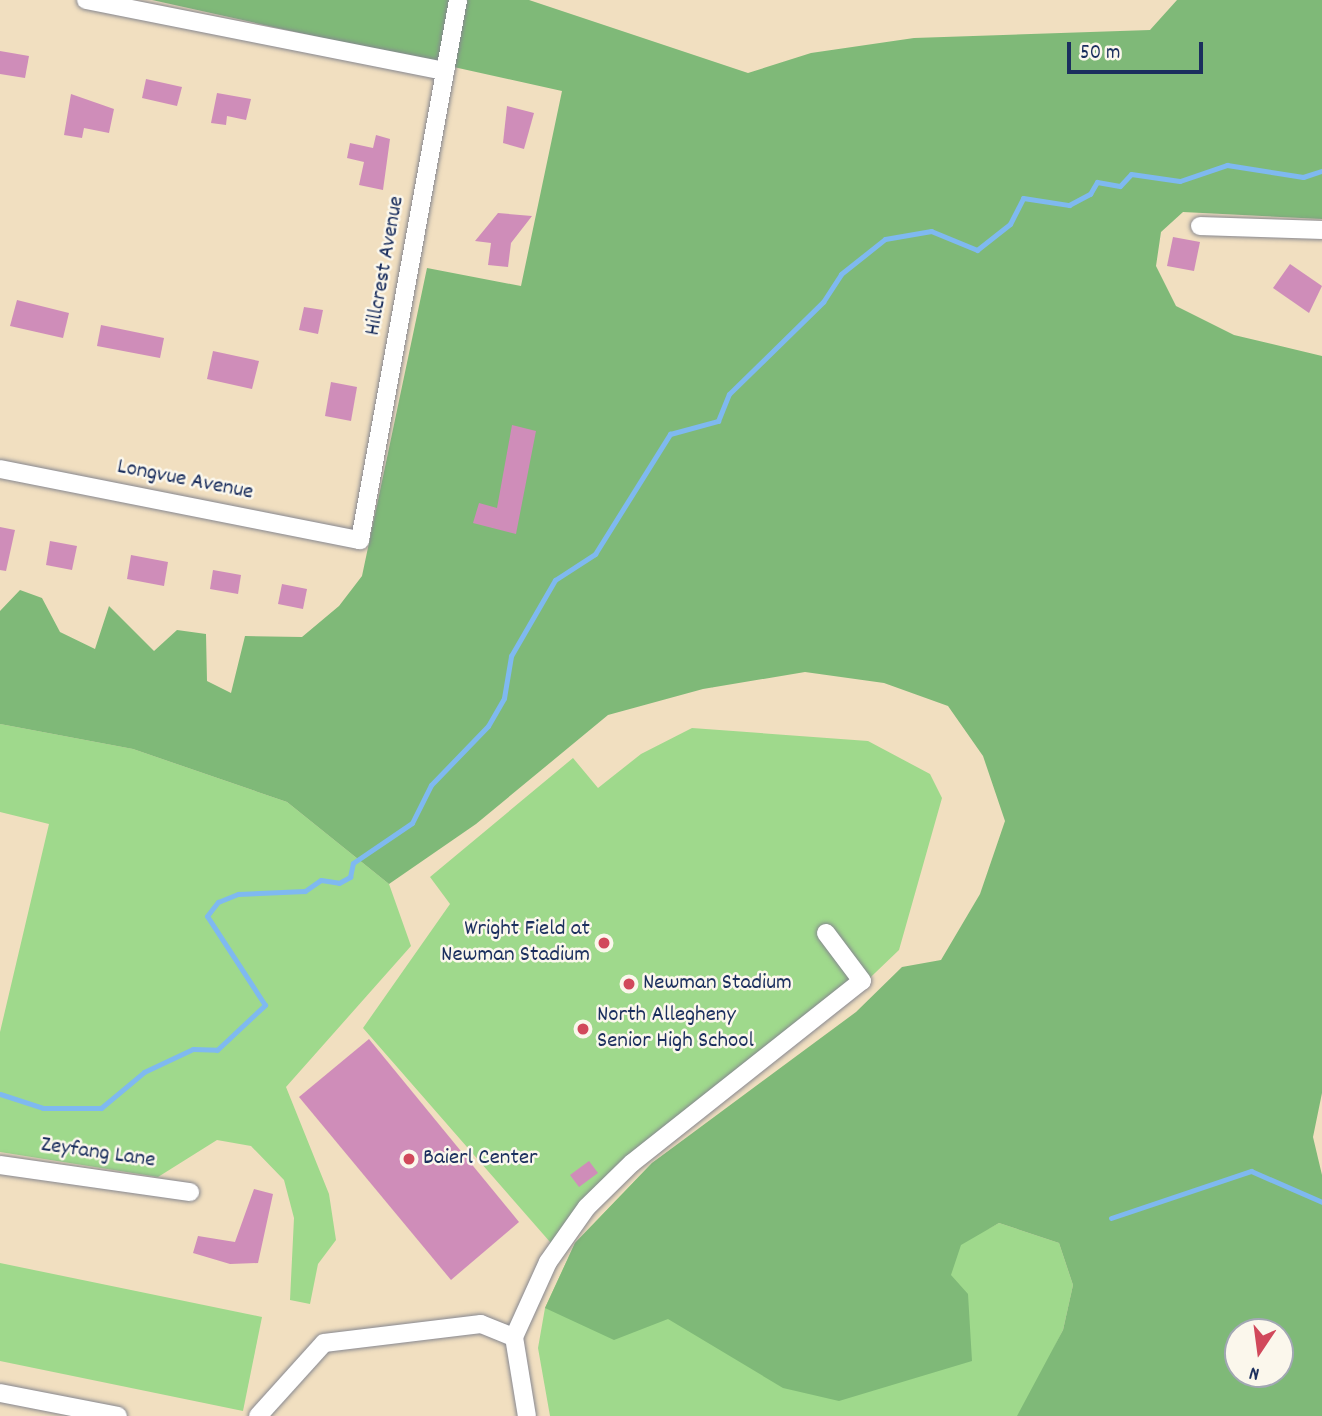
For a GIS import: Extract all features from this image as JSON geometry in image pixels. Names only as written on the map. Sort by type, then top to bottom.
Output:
[{"type":"street","points":[[86,0],[445,71]]},
{"type":"street","name":"Hillcrest Avenue","points":[[360,540],[458,0]]},
{"type":"street","points":[[1200,226],[1322,230]]},
{"type":"street","name":"Longvue Avenue","points":[[0,470],[360,540]]},
{"type":"street","points":[[527,1416],[514,1337],[548,1262],[587,1207],[632,1163],[862,981],[826,933]]},
{"type":"street","name":"Zeyfang Lane","points":[[0,1165],[190,1192]]},
{"type":"street","points":[[258,1416],[324,1343],[481,1324],[514,1337]]},
{"type":"street","points":[[0,1393],[118,1416]]},
{"type":"green space","points":[[152,0],[529,0],[748,73],[811,53],[914,38],[1150,30],[1177,0],[1322,0],[1322,219],[1183,212],[1161,232],[1156,266],[1176,306],[1234,335],[1322,356],[1322,1093],[1313,1137],[1322,1175],[1322,1416],[1017,1416],[1063,1330],[1073,1285],[1059,1243],[999,1223],[961,1245],[951,1275],[968,1294],[972,1361],[839,1401],[783,1388],[668,1319],[614,1340],[545,1308],[575,1243],[652,1163],[856,1012],[902,967],[941,960],[980,894],[1005,821],[983,756],[948,706],[884,683],[805,672],[703,689],[608,715],[476,824],[389,884],[287,802],[133,749],[0,724],[0,611],[20,590],[42,598],[60,632],[95,649],[109,606],[154,651],[177,630],[206,634],[207,681],[231,693],[245,636],[302,637],[339,606],[362,576],[427,268],[521,286],[562,91]]},
{"type":"green space","points":[[0,724],[133,749],[287,802],[389,884],[411,946],[286,1087],[329,1194],[336,1240],[318,1264],[310,1304],[290,1300],[294,1218],[284,1180],[251,1146],[217,1140],[158,1177],[0,1152],[0,1032],[49,824],[0,812]]},
{"type":"green space","name":"Newman Stadium","points":[[692,728],[868,741],[930,774],[942,798],[899,950],[828,1018],[632,1163],[557,1250],[363,1028],[450,904],[430,877],[573,758],[598,788],[641,754]]},
{"type":"green space","points":[[941,960],[988,1229],[999,1223],[1059,1243],[1073,1285],[1063,1330],[1020,1416],[550,1416],[538,1348],[545,1308],[575,1243],[652,1163]]},
{"type":"green space","points":[[0,1263],[262,1317],[243,1411],[0,1361]]},
{"type":"building","points":[[0,51],[29,56],[25,78],[0,74]]},
{"type":"building","points":[[146,79],[182,87],[177,106],[142,98]]},
{"type":"building","points":[[217,93],[251,99],[246,120],[227,116],[226,125],[211,123]]},
{"type":"building","points":[[71,94],[114,109],[109,133],[84,128],[82,138],[64,135]]},
{"type":"building","points":[[507,106],[534,113],[524,149],[503,143]]},
{"type":"building","points":[[376,135],[390,139],[383,190],[359,185],[364,162],[347,158],[350,143],[373,148]]},
{"type":"building","points":[[498,213],[532,216],[511,243],[508,267],[488,265],[491,243],[475,241]]},
{"type":"building","points":[[1173,237],[1200,242],[1194,271],[1167,266]]},
{"type":"building","points":[[1290,264],[1322,286],[1309,313],[1273,288]]},
{"type":"building","points":[[17,300],[69,313],[63,338],[10,326]]},
{"type":"building","points":[[304,307],[323,310],[318,334],[299,330]]},
{"type":"building","points":[[101,325],[164,338],[160,358],[97,346]]},
{"type":"building","points":[[213,351],[259,361],[252,389],[207,379]]},
{"type":"building","points":[[331,382],[357,387],[351,421],[325,416]]},
{"type":"building","points":[[512,425],[536,431],[516,534],[473,523],[479,503],[497,508]]},
{"type":"building","points":[[0,527],[15,530],[6,571],[0,570]]},
{"type":"building","points":[[50,541],[77,546],[72,570],[46,565]]},
{"type":"building","points":[[131,555],[168,562],[164,586],[127,579]]},
{"type":"building","points":[[213,570],[241,575],[238,594],[210,589]]},
{"type":"building","points":[[282,584],[307,589],[303,609],[278,604]]},
{"type":"building","name":"Baierl Center","points":[[369,1039],[519,1222],[451,1280],[299,1097]]},
{"type":"building","points":[[589,1161],[598,1173],[579,1187],[570,1175]]},
{"type":"building","points":[[254,1189],[273,1194],[258,1263],[230,1264],[193,1253],[198,1236],[235,1242]]},
{"type":"waterway","points":[[0,1094],[43,1108],[101,1108],[144,1072],[193,1049],[217,1050],[265,1005],[207,916],[218,902],[238,894],[305,891],[321,880],[339,883],[350,877],[353,863],[412,823],[431,785],[488,726],[504,698],[511,656],[555,580],[595,554],[670,434],[718,421],[729,394],[823,302],[841,274],[885,239],[931,231],[977,250],[1010,224],[1023,198],[1069,205],[1090,194],[1097,182],[1120,186],[1131,174],[1180,181],[1227,165],[1303,177],[1322,171]]},
{"type":"waterway","points":[[1111,1218],[1251,1171],[1322,1202]]},
{"type":"place","name":"Wright Field at Newman Stadium","points":[[604,943]]},
{"type":"place","name":"Newman Stadium","points":[[629,984]]},
{"type":"place","name":"North Allegheny Senior High School","points":[[583,1029]]},
{"type":"place","name":"Baierl Center","points":[[409,1159]]}]
